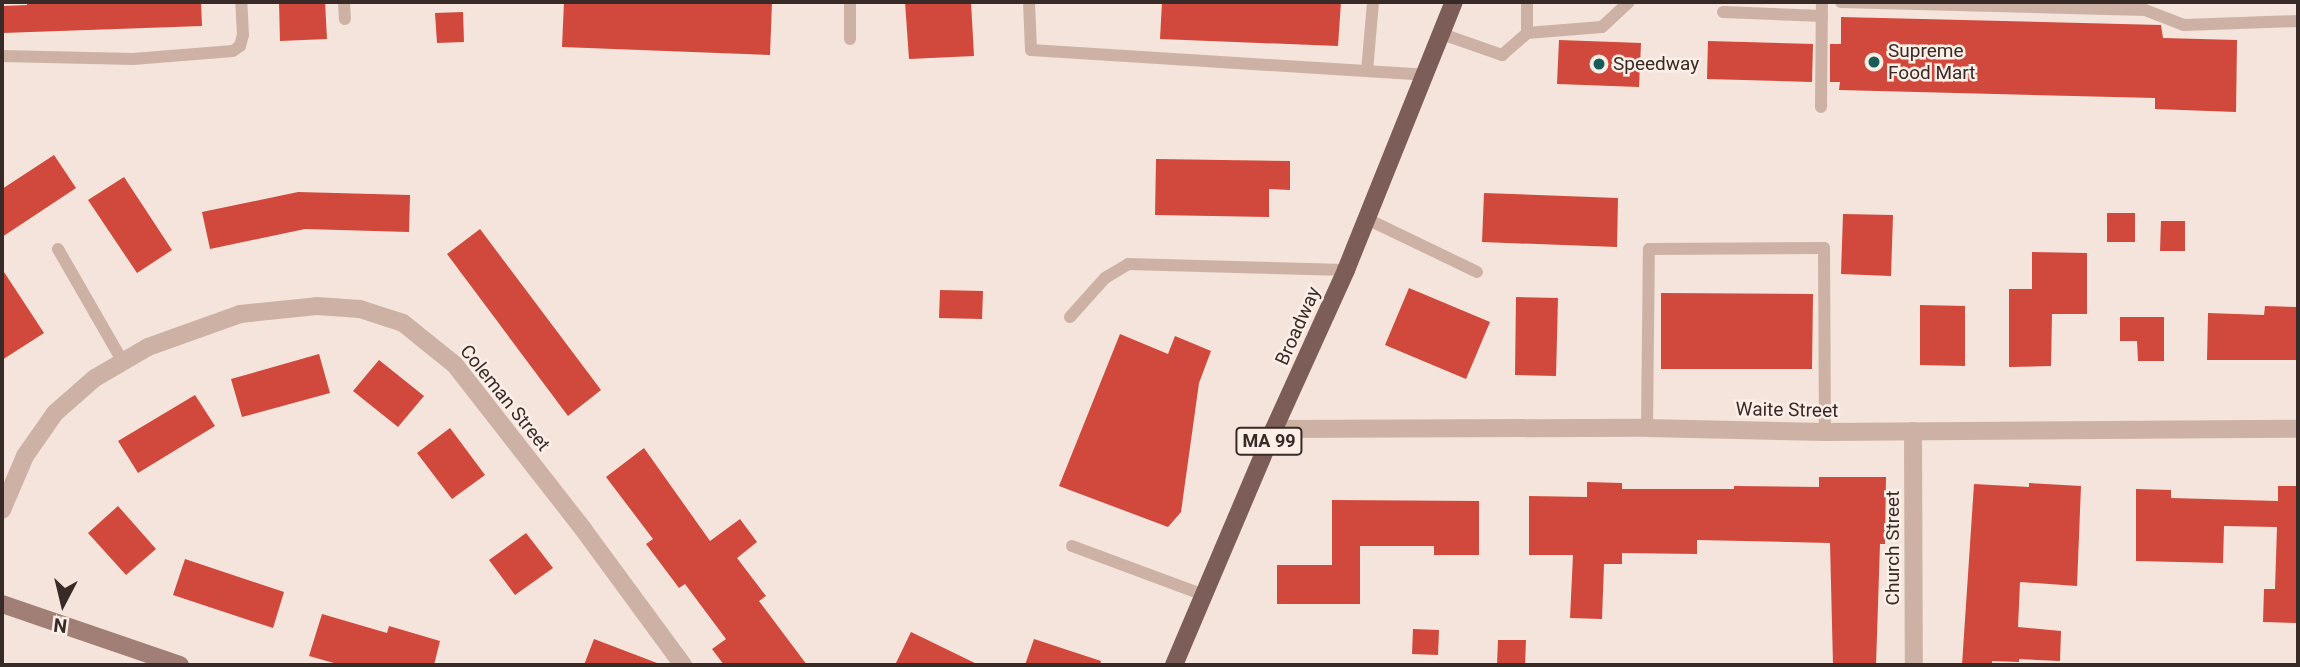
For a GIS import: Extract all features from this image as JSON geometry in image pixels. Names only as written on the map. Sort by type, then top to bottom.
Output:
[{"type":"main road","name":"Broadway","points":[[1174,665],[1274,429],[1346,270],[1454,2]]},
{"type":"street","name":"Coleman Street","points":[[2,510],[25,456],[55,413],[95,378],[148,347],[240,314],[317,306],[360,309],[403,323],[455,365],[583,529],[683,665]]},
{"type":"street","name":"Waite Street","points":[[1274,429],[1647,428],[1825,432],[2298,429]]},
{"type":"street","name":"Church Street","points":[[1913,431],[1914,665]]},
{"type":"street","points":[[2,604],[180,665]]},
{"type":"lane","points":[[2,56],[133,59],[233,51],[240,46],[243,35],[241,2]]},
{"type":"lane","points":[[344,2],[345,19]]},
{"type":"lane","points":[[850,2],[850,40]]},
{"type":"lane","points":[[1029,2],[1031,50],[1425,75]]},
{"type":"lane","points":[[1367,71],[1373,2]]},
{"type":"lane","points":[[1527,2],[1527,33]]},
{"type":"lane","points":[[1441,34],[1502,55],[1527,33],[1602,27],[1629,2]]},
{"type":"lane","points":[[1821,107],[1822,2]]},
{"type":"lane","points":[[1841,2],[2145,6],[2184,25],[2298,22]]},
{"type":"lane","points":[[1723,12],[1822,16]]},
{"type":"lane","points":[[1367,219],[1477,272]]},
{"type":"lane","points":[[1647,428],[1649,249],[1824,248],[1825,432]]},
{"type":"lane","points":[[58,249],[123,362]]},
{"type":"lane","points":[[1070,317],[1105,278],[1128,264],[1346,270]]},
{"type":"lane","points":[[1072,546],[1204,595]]},
{"type":"building","points":[[27,2],[201,2],[202,26],[2,33],[2,6],[27,5]]},
{"type":"building","points":[[279,2],[325,2],[327,39],[280,41]]},
{"type":"building","points":[[564,2],[772,2],[770,55],[562,47]]},
{"type":"building","points":[[905,2],[971,2],[974,56],[909,59]]},
{"type":"building","points":[[1162,2],[1341,2],[1338,46],[1160,39]]},
{"type":"building","points":[[463,12],[464,42],[437,43],[435,13]]},
{"type":"building","points":[[1841,17],[2161,25],[2163,38],[2237,40],[2236,112],[2155,109],[2155,98],[1839,90],[1840,82],[1830,82],[1830,44],[1841,44]]},
{"type":"building","name":"Speedway","points":[[1559,40],[1641,43],[1639,87],[1557,84]]},
{"type":"building","points":[[1708,41],[1813,44],[1812,82],[1707,79]]},
{"type":"building","points":[[54,155],[76,188],[2,237],[2,189]]},
{"type":"building","points":[[1156,159],[1290,161],[1290,190],[1269,189],[1269,217],[1155,215]]},
{"type":"building","points":[[124,177],[172,250],[137,273],[88,200]]},
{"type":"building","points":[[298,192],[410,195],[409,232],[305,229],[210,249],[202,212]]},
{"type":"building","points":[[1484,193],[1618,198],[1617,247],[1482,242]]},
{"type":"building","points":[[2107,213],[2135,213],[2135,242],[2107,242]]},
{"type":"building","points":[[1843,214],[1893,215],[1891,276],[1841,274]]},
{"type":"building","points":[[2161,221],[2185,221],[2185,251],[2160,251]]},
{"type":"building","points":[[480,229],[601,390],[568,416],[447,254]]},
{"type":"building","points":[[2032,252],[2087,253],[2087,314],[2052,314],[2051,366],[2009,367],[2009,289],[2032,289]]},
{"type":"building","points":[[2,269],[44,333],[2,360]]},
{"type":"building","points":[[1409,288],[1490,322],[1466,379],[1385,345]]},
{"type":"building","points":[[940,290],[983,291],[982,319],[939,318]]},
{"type":"building","points":[[1661,293],[1813,294],[1812,369],[1661,369]]},
{"type":"building","points":[[1516,297],[1558,298],[1556,376],[1515,375]]},
{"type":"building","points":[[1920,305],[1965,306],[1965,366],[1920,365]]},
{"type":"building","points":[[2265,306],[2298,307],[2298,360],[2207,360],[2208,313],[2264,315]]},
{"type":"building","points":[[2120,317],[2164,317],[2164,361],[2138,361],[2137,341],[2120,341]]},
{"type":"building","points":[[1120,334],[1168,354],[1175,336],[1211,351],[1199,383],[1181,512],[1168,527],[1059,486]]},
{"type":"building","points":[[319,354],[330,393],[242,417],[231,379]]},
{"type":"building","points":[[379,360],[424,396],[398,427],[353,391]]},
{"type":"building","points":[[195,395],[215,426],[138,473],[118,441]]},
{"type":"building","points":[[450,428],[485,475],[452,499],[417,453]]},
{"type":"building","points":[[644,448],[710,541],[740,519],[757,542],[737,558],[766,596],[759,601],[807,665],[724,665],[712,649],[726,639],[685,584],[679,588],[646,544],[653,539],[606,477]]},
{"type":"building","points":[[1819,477],[1886,477],[1885,544],[1880,544],[1876,665],[1833,665],[1830,543],[1697,540],[1697,554],[1622,553],[1622,564],[1604,564],[1602,619],[1570,618],[1573,555],[1529,555],[1529,496],[1587,497],[1587,482],[1622,483],[1622,489],[1734,489],[1734,486],[1819,487]]},
{"type":"building","points":[[2029,483],[2081,486],[2077,586],[2020,582],[2018,627],[2061,631],[2060,661],[2019,659],[2019,662],[1992,661],[1992,665],[1962,665],[1974,484],[2029,487]]},
{"type":"building","points":[[2278,486],[2298,486],[2298,623],[2263,622],[2264,589],[2275,589],[2277,527],[2224,526],[2223,563],[2136,561],[2136,489],[2171,490],[2171,498],[2278,501]]},
{"type":"building","points":[[1332,500],[1479,501],[1479,555],[1434,555],[1434,546],[1360,546],[1360,604],[1277,604],[1277,565],[1332,565]]},
{"type":"building","points":[[118,506],[156,549],[126,575],[88,533]]},
{"type":"building","points":[[526,533],[553,568],[515,595],[489,560]]},
{"type":"building","points":[[185,559],[284,592],[273,628],[173,595]]},
{"type":"building","points":[[322,614],[387,633],[389,626],[440,641],[434,665],[341,665],[309,656]]},
{"type":"building","points":[[1413,629],[1439,630],[1438,655],[1412,654]]},
{"type":"building","points":[[911,632],[979,665],[895,665]]},
{"type":"building","points":[[594,639],[657,663],[657,665],[584,665]]},
{"type":"building","points":[[1034,639],[1101,661],[1100,665],[1025,665]]},
{"type":"building","points":[[1498,640],[1526,640],[1525,665],[1497,665]]},
{"type":"place","name":"Supreme Food Mart","points":[[1874,62]]},
{"type":"place","name":"Speedway","points":[[1599,64]]}]
